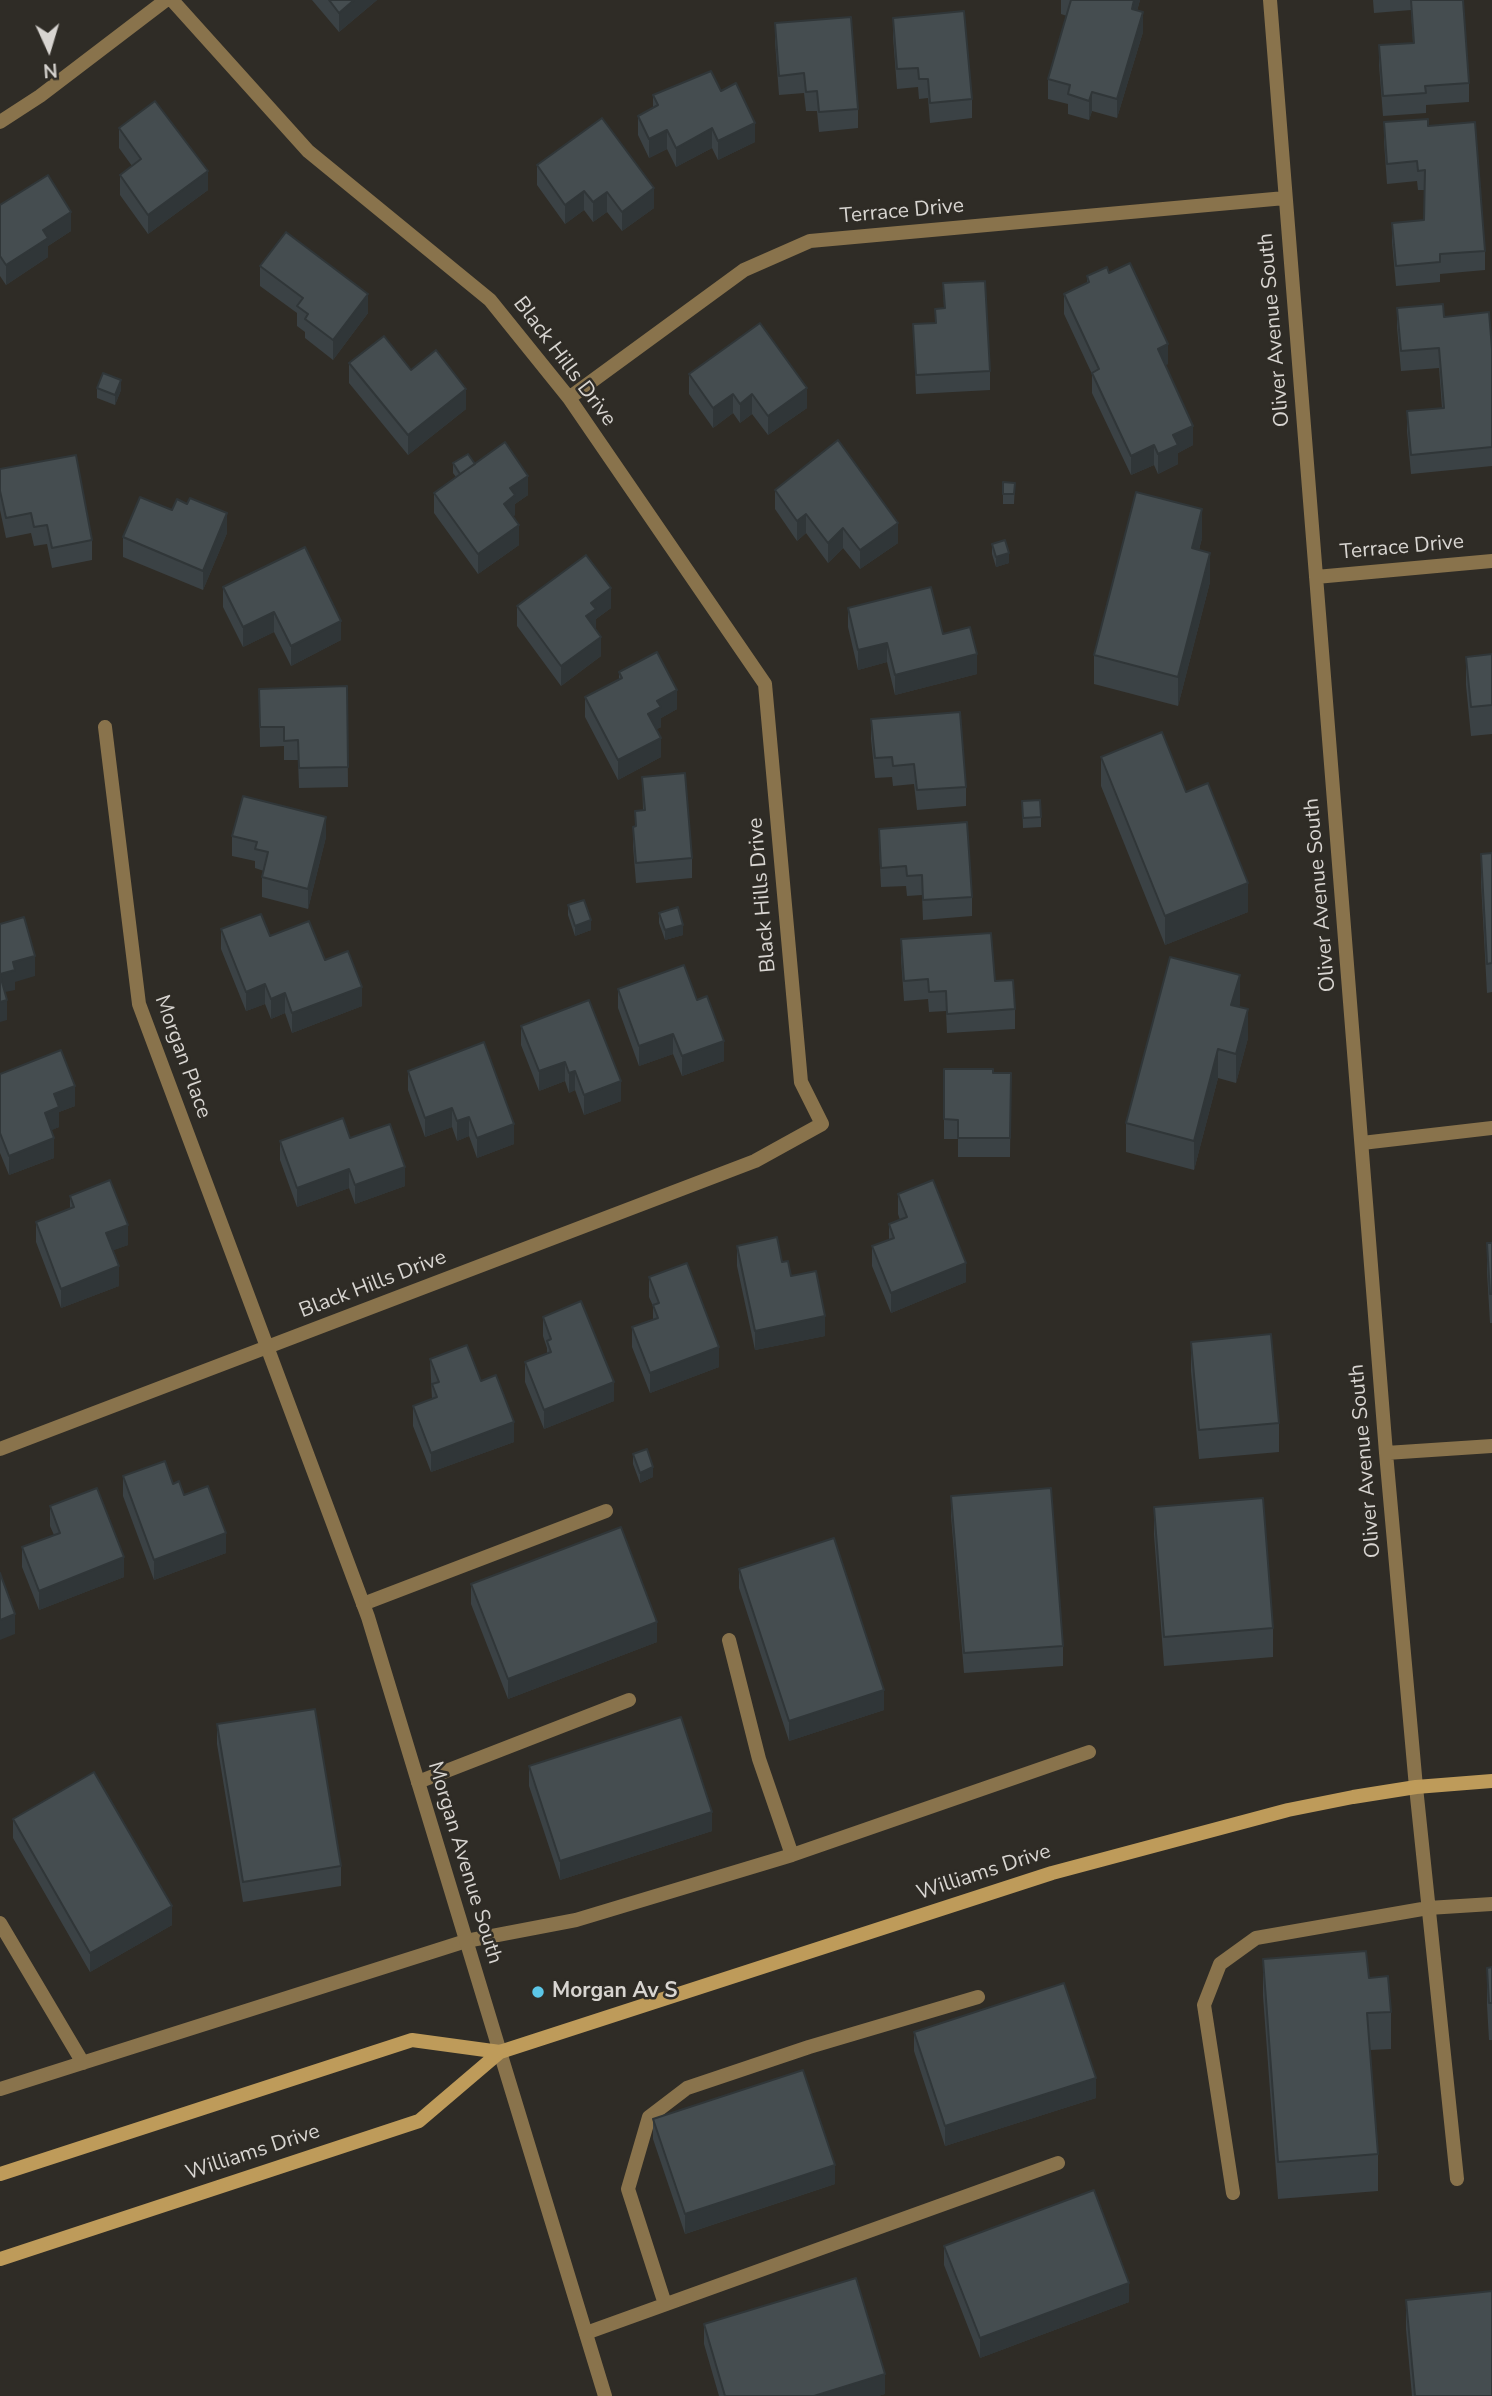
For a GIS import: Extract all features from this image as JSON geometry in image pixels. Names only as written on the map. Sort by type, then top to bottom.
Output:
[{"type":"main road","name":"Williams Drive","points":[[0,2259],[419,2121],[500,2052],[1052,1873],[1288,1810],[1416,1787],[1492,1781]]},
{"type":"main road","name":"Williams Drive","points":[[0,2174],[412,2040],[500,2052]]},
{"type":"street","points":[[0,122],[40,96],[166,0]]},
{"type":"street","name":"Black Hills Drive","points":[[0,1449],[755,1161],[822,1124],[801,1082],[765,684],[569,398],[490,300],[308,151],[172,0]]},
{"type":"street","name":"Oliver Avenue South","points":[[1270,0],[1387,1453],[1416,1787],[1457,2179]]},
{"type":"street","name":"Terrace Drive","points":[[569,398],[744,270],[810,241],[1285,198]]},
{"type":"street","name":"Terrace Drive","points":[[1316,577],[1492,561]]},
{"type":"street","name":"Morgan Place","points":[[105,727],[139,1004],[268,1347]]},
{"type":"street","points":[[1362,1143],[1492,1128]]},
{"type":"street","name":"Morgan Avenue South","points":[[268,1347],[363,1604],[605,2396]]},
{"type":"street","points":[[1387,1453],[1492,1446]]},
{"type":"street","points":[[363,1604],[606,1511]]},
{"type":"street","points":[[729,1640],[759,1759],[792,1855]]},
{"type":"street","points":[[418,1782],[629,1700]]},
{"type":"street","points":[[0,2089],[466,1941],[576,1920],[792,1855],[1089,1752]]},
{"type":"street","points":[[1233,2193],[1204,2005],[1220,1964],[1256,1938],[1428,1908],[1492,1904]]},
{"type":"street","points":[[0,1923],[83,2063]]},
{"type":"street","points":[[665,2304],[628,2189],[649,2117],[687,2088],[809,2047],[978,1997]]},
{"type":"street","points":[[586,2333],[1058,2163]]},
{"type":"building","points":[[329,0],[354,0],[339,13]]},
{"type":"building","points":[[1071,0],[1134,0],[1132,9],[1143,12],[1117,99],[1092,92],[1089,101],[1068,94],[1070,85],[1048,79]]},
{"type":"building","points":[[1411,0],[1463,0],[1469,83],[1425,86],[1426,93],[1383,96],[1379,45],[1414,43]]},
{"type":"building","points":[[964,11],[972,99],[930,103],[928,79],[919,79],[918,68],[897,69],[893,18]]},
{"type":"building","points":[[851,17],[858,109],[819,112],[817,91],[806,92],[804,73],[779,76],[775,23]]},
{"type":"building","points":[[711,71],[721,91],[736,83],[755,123],[718,141],[712,128],[676,148],[667,130],[649,139],[638,116],[658,105],[653,95]]},
{"type":"building","points":[[155,101],[208,171],[148,215],[120,175],[141,159],[119,128]]},
{"type":"building","points":[[602,118],[654,188],[622,212],[607,192],[593,202],[584,191],[565,205],[537,165]]},
{"type":"building","points":[[1428,119],[1428,126],[1475,122],[1485,251],[1440,254],[1440,262],[1396,266],[1392,223],[1424,220],[1425,170],[1418,171],[1417,161],[1387,164],[1384,122]]},
{"type":"building","points":[[48,175],[71,212],[43,230],[48,238],[6,265],[0,256],[0,205]]},
{"type":"building","points":[[286,232],[368,294],[333,340],[305,319],[308,314],[297,306],[303,298],[260,266]]},
{"type":"building","points":[[1130,263],[1168,344],[1158,349],[1193,426],[1173,435],[1178,445],[1158,454],[1154,445],[1131,456],[1092,373],[1099,369],[1064,294],[1089,282],[1087,276],[1107,267],[1109,273]]},
{"type":"building","points":[[985,281],[990,371],[916,375],[913,324],[936,323],[935,309],[945,308],[943,283]]},
{"type":"building","points":[[1443,304],[1444,317],[1489,312],[1492,349],[1492,447],[1411,455],[1407,411],[1444,408],[1439,348],[1401,351],[1397,308]]},
{"type":"building","points":[[760,323],[807,388],[768,416],[752,394],[740,404],[733,394],[713,408],[689,374]]},
{"type":"building","points":[[384,336],[411,370],[436,350],[466,389],[408,435],[349,363]]},
{"type":"building","points":[[103,373],[121,380],[115,395],[97,388]]},
{"type":"building","points":[[838,440],[898,523],[860,550],[843,528],[828,543],[806,514],[797,521],[775,490]]},
{"type":"building","points":[[505,442],[528,476],[510,488],[515,495],[504,504],[519,525],[478,554],[434,493]]},
{"type":"building","points":[[468,454],[475,464],[460,474],[453,463]]},
{"type":"building","points":[[76,455],[92,540],[52,548],[47,525],[34,527],[31,513],[6,518],[0,491],[0,469]]},
{"type":"building","points":[[1003,482],[1015,483],[1014,494],[1003,494]]},
{"type":"building","points":[[1136,492],[1202,509],[1192,548],[1210,553],[1178,677],[1094,655]]},
{"type":"building","points":[[140,497],[172,510],[177,499],[187,504],[190,498],[227,513],[203,571],[123,537]]},
{"type":"building","points":[[1005,540],[1009,553],[996,557],[992,544]]},
{"type":"building","points":[[305,547],[341,621],[291,646],[274,612],[243,627],[223,587]]},
{"type":"building","points":[[586,555],[611,588],[591,603],[596,609],[586,616],[601,637],[561,666],[517,606]]},
{"type":"building","points":[[931,587],[943,634],[970,627],[977,654],[895,675],[887,643],[858,650],[848,608]]},
{"type":"building","points":[[657,652],[677,690],[657,701],[661,707],[648,714],[661,738],[618,760],[585,697],[622,678],[619,672]]},
{"type":"building","points":[[1492,654],[1492,705],[1471,707],[1466,657]]},
{"type":"building","points":[[347,686],[348,767],[299,768],[298,740],[284,741],[284,727],[260,727],[259,689]]},
{"type":"building","points":[[960,712],[966,787],[917,790],[914,764],[893,766],[892,757],[875,758],[871,719]]},
{"type":"building","points":[[1162,732],[1186,792],[1208,783],[1248,883],[1165,916],[1101,757]]},
{"type":"building","points":[[685,773],[692,858],[636,863],[633,827],[636,826],[635,811],[645,810],[642,777]]},
{"type":"building","points":[[243,796],[326,817],[308,889],[262,877],[268,852],[255,849],[257,842],[232,836]]},
{"type":"building","points":[[1040,800],[1041,817],[1023,818],[1022,801]]},
{"type":"building","points":[[967,822],[972,897],[923,900],[922,875],[907,876],[906,866],[881,868],[879,829]]},
{"type":"building","points":[[1492,853],[1492,963],[1487,964],[1481,854]]},
{"type":"building","points":[[584,900],[591,920],[575,926],[568,905]]},
{"type":"building","points":[[678,907],[683,925],[665,930],[659,913]]},
{"type":"building","points":[[261,914],[270,936],[309,921],[325,960],[348,951],[362,987],[292,1013],[285,993],[271,999],[265,984],[246,992],[221,929]]},
{"type":"building","points":[[24,917],[35,956],[13,962],[15,970],[0,974],[0,924]]},
{"type":"building","points":[[991,933],[995,981],[1013,980],[1015,1009],[947,1014],[946,991],[929,992],[928,979],[904,981],[901,939]]},
{"type":"building","points":[[1170,957],[1240,975],[1231,1005],[1248,1009],[1236,1054],[1218,1049],[1194,1141],[1126,1123]]},
{"type":"building","points":[[684,965],[697,1000],[707,996],[724,1041],[682,1056],[673,1034],[639,1046],[618,989]]},
{"type":"building","points":[[0,975],[7,1000],[0,1002]]},
{"type":"building","points":[[589,1000],[621,1081],[584,1095],[575,1071],[569,1073],[565,1062],[539,1071],[521,1026]]},
{"type":"building","points":[[484,1042],[514,1124],[477,1138],[469,1117],[457,1121],[452,1108],[425,1118],[408,1071]]},
{"type":"building","points":[[61,1050],[75,1086],[54,1094],[59,1107],[45,1113],[54,1138],[9,1156],[0,1133],[0,1074]]},
{"type":"building","points":[[944,1069],[993,1069],[993,1073],[1011,1073],[1010,1138],[958,1138],[958,1120],[944,1119]]},
{"type":"building","points":[[343,1118],[350,1138],[390,1124],[405,1167],[355,1185],[349,1169],[297,1188],[280,1141]]},
{"type":"building","points":[[110,1180],[128,1225],[106,1233],[119,1266],[61,1289],[36,1222],[74,1207],[70,1196]]},
{"type":"building","points":[[933,1180],[966,1263],[891,1293],[872,1246],[894,1238],[889,1224],[907,1217],[898,1194]]},
{"type":"building","points":[[777,1237],[782,1262],[788,1261],[791,1276],[816,1271],[825,1316],[755,1331],[737,1246]]},
{"type":"building","points":[[1487,1243],[1492,1243],[1492,1294],[1490,1294]]},
{"type":"building","points":[[687,1263],[719,1347],[650,1373],[632,1327],[658,1318],[653,1305],[659,1303],[649,1277]]},
{"type":"building","points":[[581,1301],[614,1382],[544,1410],[525,1362],[551,1352],[547,1341],[551,1339],[543,1317]]},
{"type":"building","points":[[1271,1334],[1279,1423],[1199,1430],[1191,1342]]},
{"type":"building","points":[[467,1345],[481,1381],[496,1375],[514,1422],[431,1453],[413,1406],[437,1397],[432,1384],[439,1382],[430,1359]]},
{"type":"building","points":[[647,1449],[653,1467],[640,1473],[633,1454]]},
{"type":"building","points":[[165,1461],[173,1484],[179,1481],[184,1495],[208,1486],[226,1533],[154,1560],[123,1476]]},
{"type":"building","points":[[97,1488],[124,1557],[39,1591],[22,1547],[60,1533],[50,1506]]},
{"type":"building","points":[[1051,1488],[1063,1646],[964,1653],[951,1496]]},
{"type":"building","points":[[1263,1498],[1273,1628],[1164,1637],[1154,1507]]},
{"type":"building","points":[[621,1527],[657,1622],[508,1679],[471,1584]]},
{"type":"building","points":[[834,1538],[884,1690],[789,1721],[739,1569]]},
{"type":"building","points":[[0,1573],[15,1614],[0,1620]]},
{"type":"building","points":[[315,1709],[341,1866],[243,1882],[217,1724]]},
{"type":"building","points":[[681,1717],[712,1812],[560,1861],[529,1766]]},
{"type":"building","points":[[94,1772],[172,1906],[90,1953],[13,1819]]},
{"type":"building","points":[[1366,1951],[1369,1978],[1388,1976],[1391,2012],[1367,2013],[1378,2154],[1278,2162],[1263,1959]]},
{"type":"building","points":[[1492,1967],[1492,2003],[1489,2003],[1487,1968]]},
{"type":"building","points":[[1064,1983],[1096,2078],[945,2126],[914,2032]]},
{"type":"building","points":[[803,2070],[835,2165],[685,2214],[653,2119]]},
{"type":"building","points":[[1094,2190],[1129,2283],[980,2338],[944,2246]]},
{"type":"building","points":[[856,2278],[885,2374],[814,2396],[725,2396],[704,2324]]},
{"type":"building","points":[[1492,2291],[1492,2396],[1415,2396],[1406,2300]]},
{"type":"place","name":"Morgan Av S","points":[[538,1992]]}]
